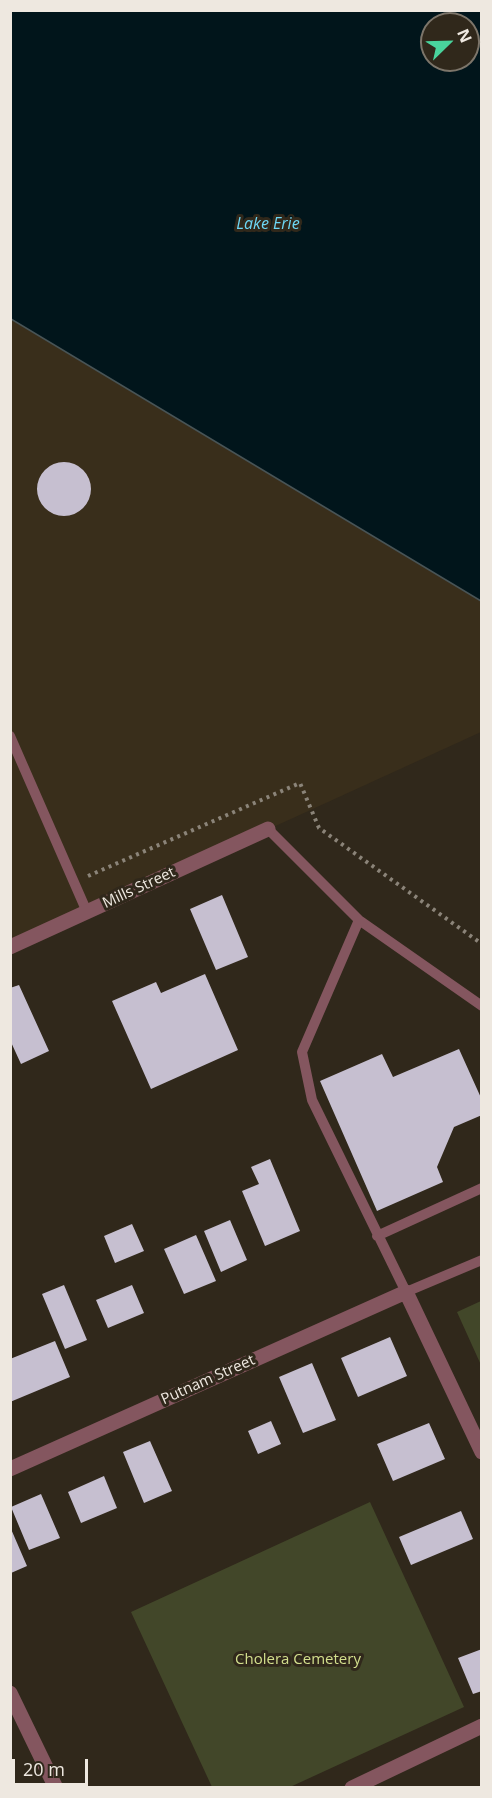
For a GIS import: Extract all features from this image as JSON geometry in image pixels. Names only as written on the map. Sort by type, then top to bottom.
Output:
[{"type":"street","name":"Mills Street","points":[[10,947],[268,829]]},
{"type":"street","points":[[406,1292],[482,1452]]},
{"type":"street","name":"Putnam Street","points":[[10,1469],[406,1292]]},
{"type":"street","points":[[10,1693],[56,1788]]},
{"type":"street","points":[[352,1788],[482,1726]]},
{"type":"lane","points":[[10,736],[87,912]]},
{"type":"lane","points":[[268,829],[359,920],[482,1006]]},
{"type":"lane","points":[[359,920],[302,1052],[312,1100],[406,1292],[482,1260]]},
{"type":"lane","points":[[377,1236],[482,1188]]},
{"type":"shaded area","points":[[10,319],[482,601],[481,732],[11,947]]},
{"type":"green space","points":[[481,1301],[481,1365],[457,1312]]},
{"type":"green space","name":"Cholera Cemetery","points":[[370,1502],[464,1707],[290,1787],[212,1787],[131,1612]]},
{"type":"water","name":"Lake Erie","points":[[11,10],[481,11],[481,601],[11,319]]},
{"type":"building","points":[[59,462],[69,462],[79,466],[87,474],[91,489],[87,504],[79,512],[69,516],[59,516],[49,512],[41,504],[37,494],[37,484],[41,474],[49,466]]},
{"type":"building","points":[[222,895],[248,957],[216,970],[190,909]]},
{"type":"building","points":[[205,974],[238,1050],[151,1089],[112,1001],[156,982],[161,993]]},
{"type":"building","points":[[19,985],[49,1051],[21,1064],[10,1040],[10,988]]},
{"type":"building","points":[[459,1049],[482,1100],[482,1115],[454,1127],[437,1167],[443,1182],[377,1211],[320,1081],[382,1054],[393,1077]]},
{"type":"building","points":[[270,1159],[300,1231],[265,1246],[242,1191],[259,1184],[251,1167]]},
{"type":"building","points":[[230,1220],[247,1260],[221,1272],[204,1231]]},
{"type":"building","points":[[132,1224],[144,1251],[115,1263],[104,1236]]},
{"type":"building","points":[[196,1235],[216,1281],[184,1294],[164,1249]]},
{"type":"building","points":[[64,1285],[87,1340],[65,1349],[42,1294]]},
{"type":"building","points":[[132,1285],[144,1313],[108,1328],[96,1300]]},
{"type":"building","points":[[390,1337],[407,1376],[358,1397],[341,1358]]},
{"type":"building","points":[[55,1341],[70,1377],[10,1402],[10,1359]]},
{"type":"building","points":[[312,1363],[336,1420],[303,1433],[279,1377]]},
{"type":"building","points":[[271,1421],[281,1444],[258,1454],[248,1431]]},
{"type":"building","points":[[429,1423],[445,1459],[393,1481],[377,1444]]},
{"type":"building","points":[[150,1441],[172,1491],[144,1503],[123,1452]]},
{"type":"building","points":[[104,1476],[117,1508],[81,1523],[68,1492]]},
{"type":"building","points":[[41,1494],[60,1538],[29,1550],[11,1507]]},
{"type":"building","points":[[461,1511],[473,1539],[411,1565],[399,1537]]},
{"type":"building","points":[[11,1529],[27,1566],[11,1573]]},
{"type":"building","points":[[482,1649],[482,1691],[473,1694],[458,1658]]}]
